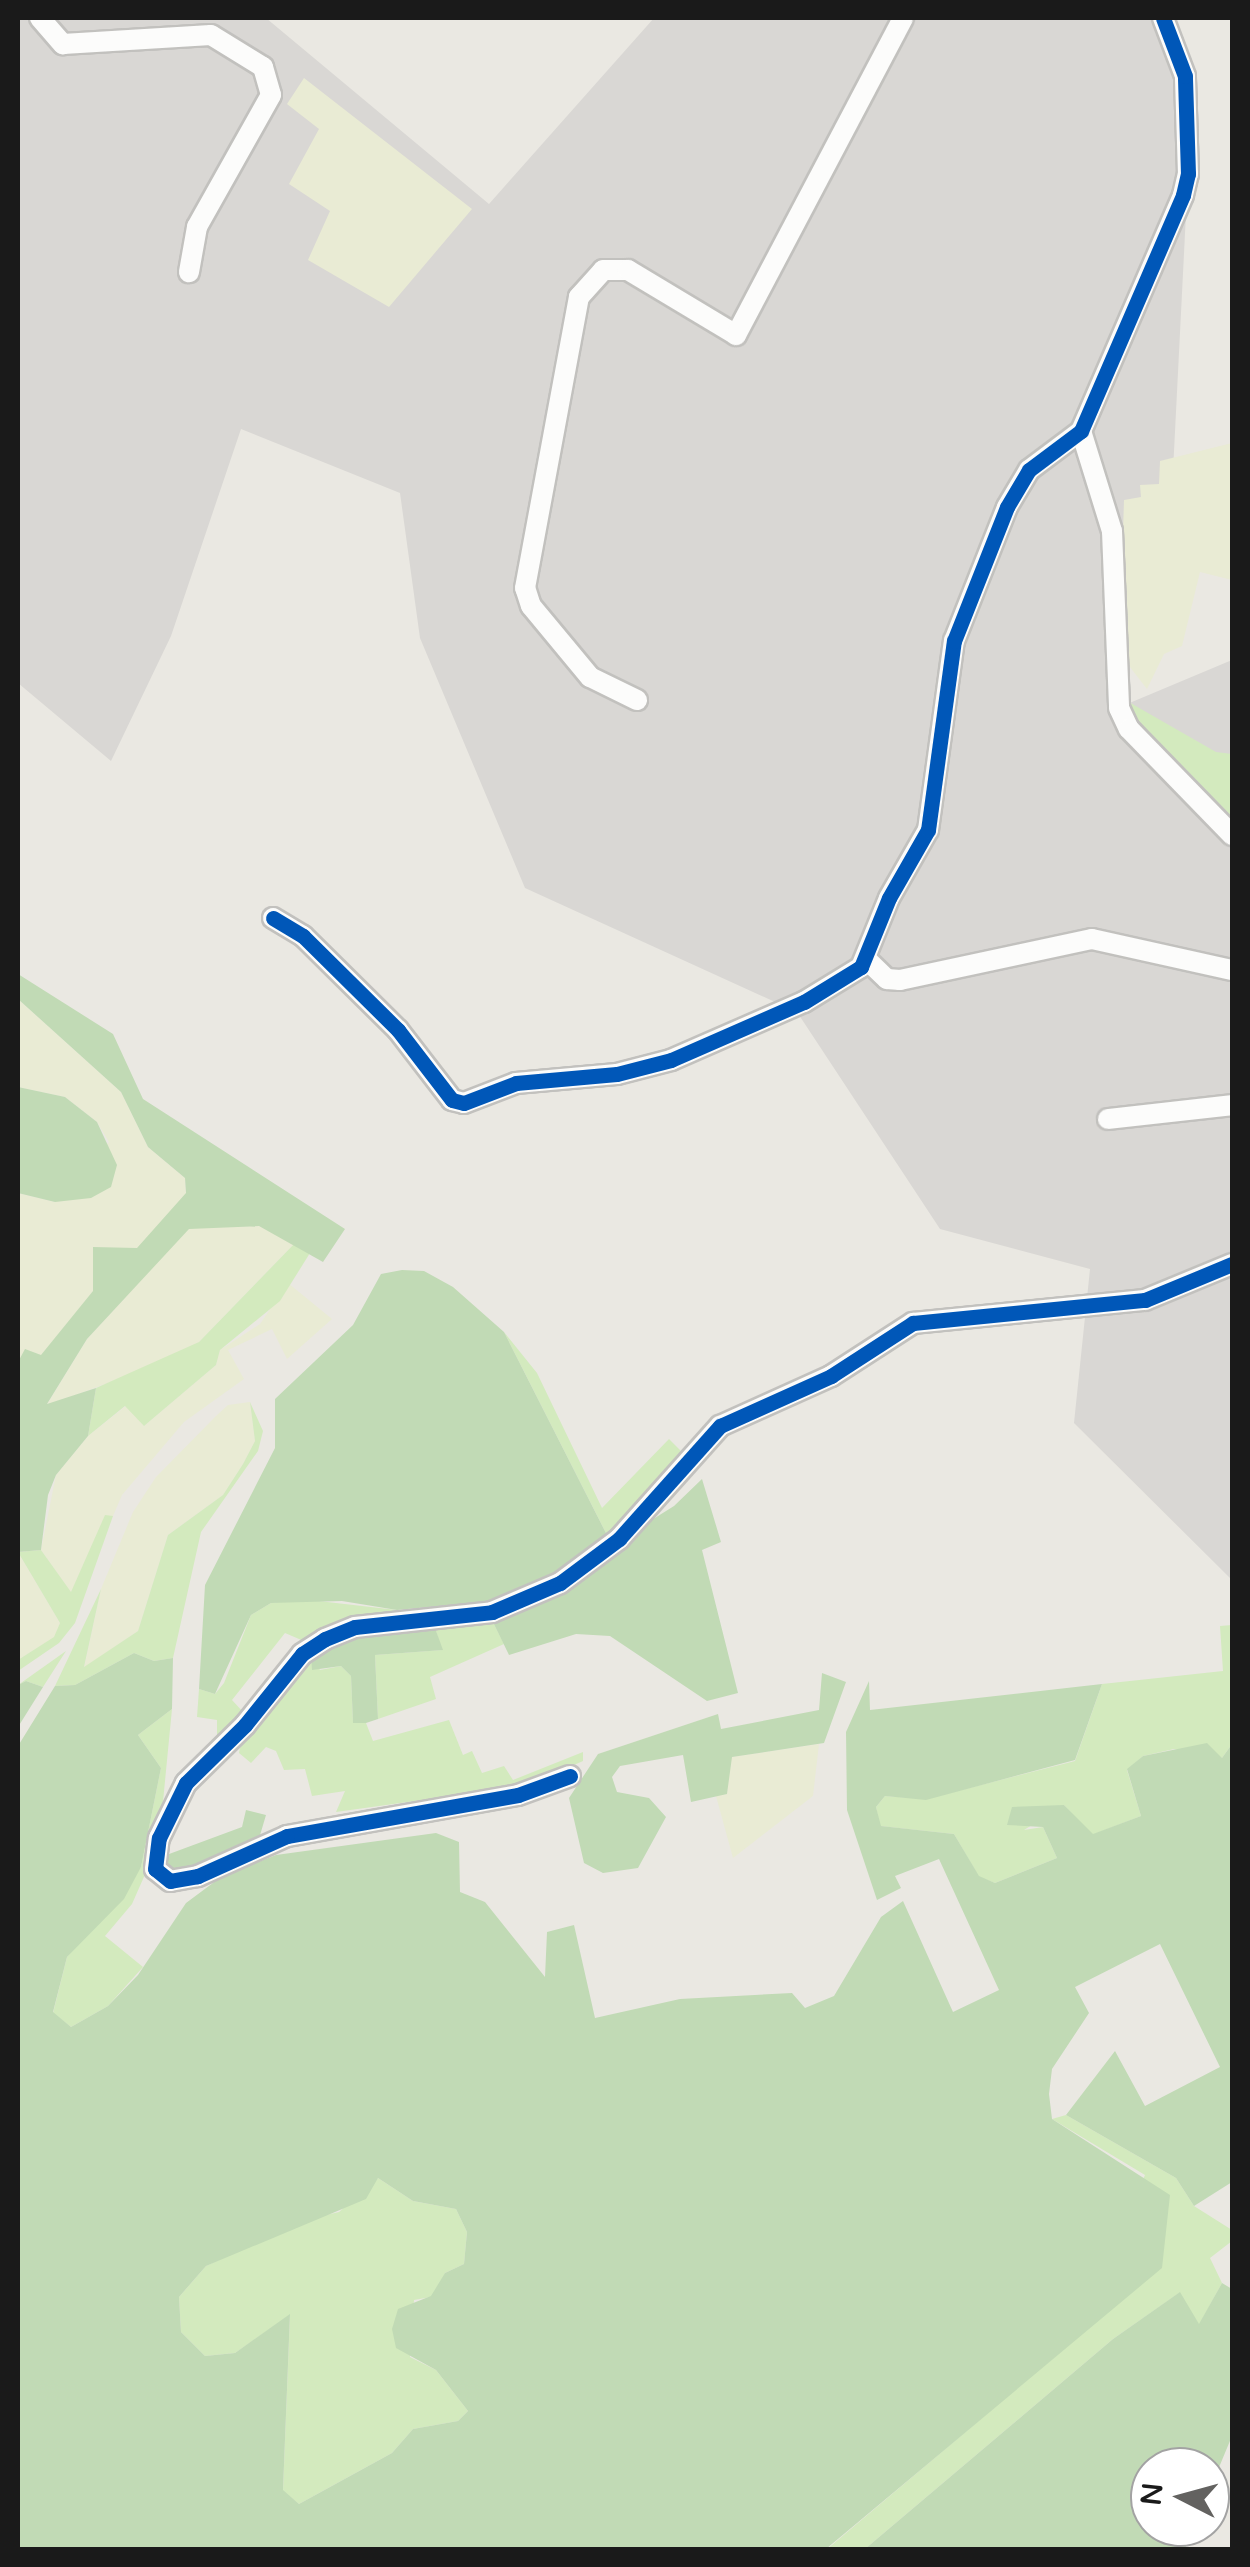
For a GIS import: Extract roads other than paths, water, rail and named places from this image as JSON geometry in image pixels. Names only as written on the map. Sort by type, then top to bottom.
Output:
[{"type":"street","points":[[40,18],[63,44],[211,35],[263,67],[271,95],[197,227],[189,272]]},
{"type":"street","points":[[637,700],[590,677],[531,606],[526,588],[580,298],[603,270],[628,270],[736,335],[902,18]]},
{"type":"street","points":[[273,918],[303,936],[398,1030],[452,1100],[464,1103],[516,1084],[617,1074],[684,1055],[826,990],[866,958],[936,806],[945,682],[984,564],[1016,485],[1080,431],[1188,174],[1185,76],[1163,18]]},
{"type":"street","points":[[1080,431],[1112,531],[1111,633],[1120,708],[1129,728],[1232,835]]},
{"type":"street","points":[[866,958],[887,980],[900,980],[1092,939],[1232,970]]},
{"type":"street","points":[[1108,1119],[1232,1104]]},
{"type":"street","points":[[570,1776],[518,1795],[287,1836],[198,1876],[170,1881],[155,1868],[159,1838],[186,1783],[245,1725],[302,1654],[325,1639],[355,1627],[492,1612],[560,1583],[619,1538],[720,1426],[831,1376],[913,1323],[1145,1300],[1232,1264]]}]
